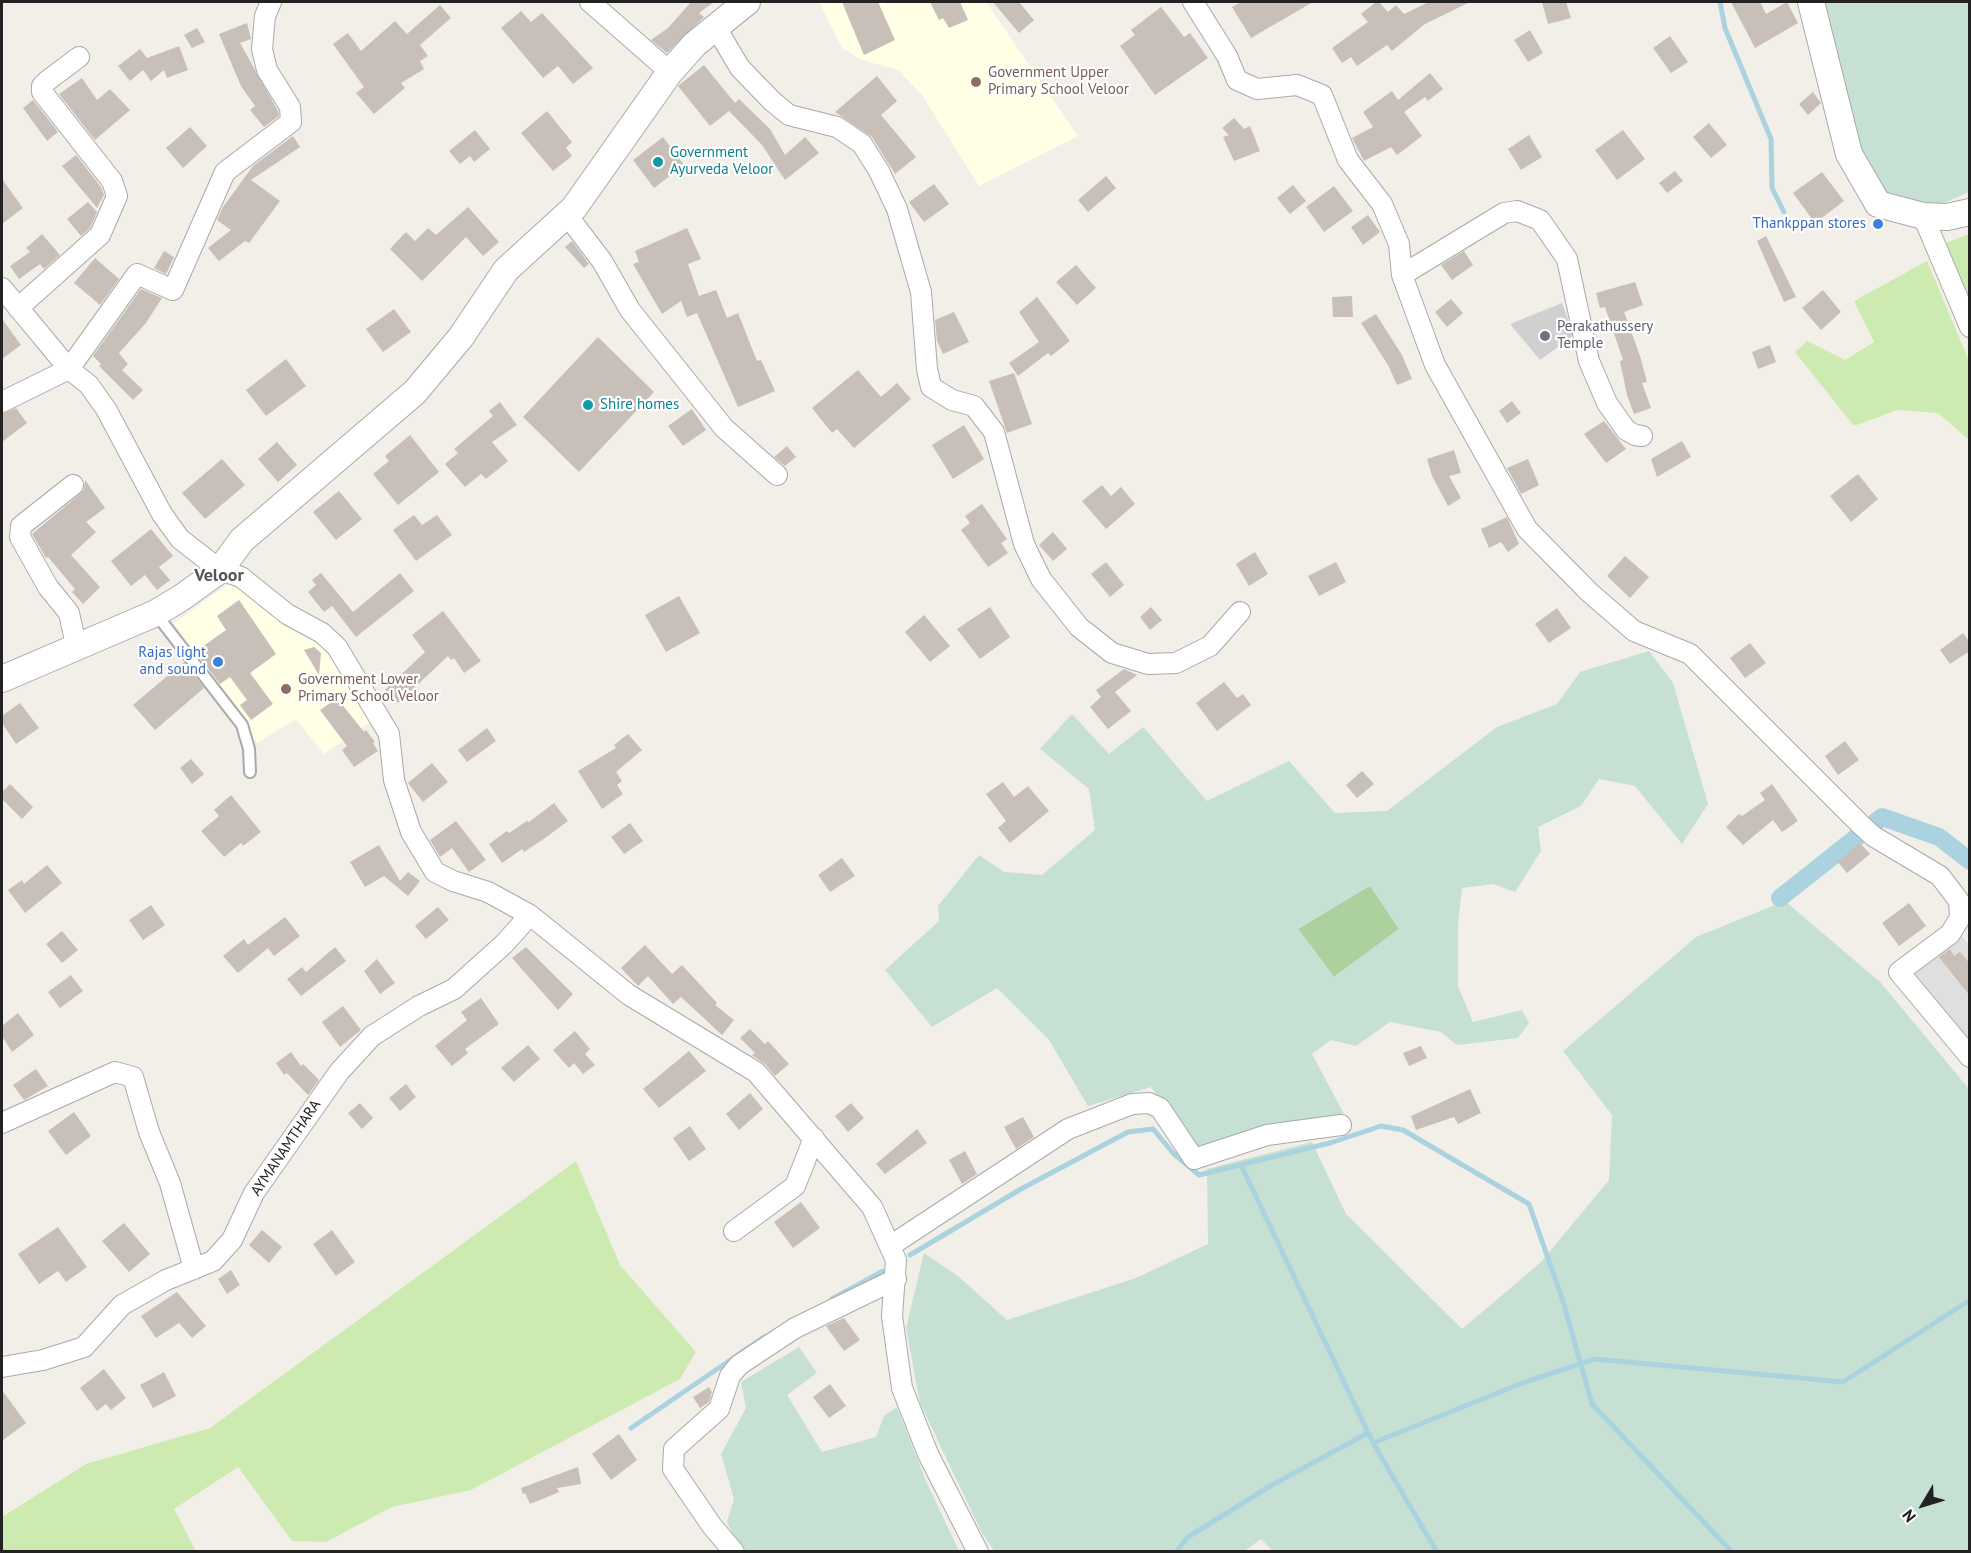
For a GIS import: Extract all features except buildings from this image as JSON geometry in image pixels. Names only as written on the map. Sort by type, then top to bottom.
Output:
[{"type":"street","points":[[2,402],[69,369],[137,274],[173,290],[225,172],[230,165],[291,122],[290,107],[267,70],[262,49],[265,16],[272,2]]},
{"type":"street","points":[[590,2],[670,72]]},
{"type":"street","points":[[2,679],[76,645],[156,613],[219,570],[242,540],[415,392],[461,337],[506,270],[567,215],[670,72],[716,26],[747,2]]},
{"type":"street","points":[[1193,2],[1227,56],[1237,80],[1257,89],[1297,84],[1322,95],[1348,160],[1382,204],[1399,244],[1402,275],[1435,365],[1527,529],[1588,592],[1634,631],[1690,654],[1867,830],[1941,876],[1959,901],[1965,916],[1950,934],[1899,972],[1970,1057]]},
{"type":"street","points":[[1811,2],[1849,154],[1878,204],[1923,216],[1947,218],[1970,212]]},
{"type":"street","points":[[716,26],[740,68],[772,101],[789,115],[837,127],[862,144],[879,171],[897,209],[921,292],[927,369],[931,387],[952,400],[974,406],[994,432],[1024,544],[1041,579],[1079,627],[1112,653],[1148,664],[1176,663],[1210,646],[1240,612]]},
{"type":"street","points":[[18,308],[100,236],[117,196],[111,181],[42,92],[42,86],[47,81],[79,57]]},
{"type":"street","points":[[1402,275],[1504,213],[1517,211],[1540,220],[1567,259],[1589,361],[1607,403],[1626,430],[1642,436]]},
{"type":"street","points":[[567,215],[603,261],[630,310],[724,428],[777,475]]},
{"type":"street","points":[[1923,216],[1970,327]]},
{"type":"street","points":[[2,288],[69,369],[89,385],[106,409],[169,525],[180,539],[219,570],[241,577],[287,615],[322,633],[337,647],[389,734],[393,780],[411,832],[435,872],[453,881],[488,892],[530,915],[629,995],[756,1072],[872,1207],[896,1260],[892,1317],[902,1388],[928,1454],[978,1551]]},
{"type":"street","points":[[73,484],[21,526],[20,537],[48,586],[69,613],[76,645]]},
{"type":"street","name":"AYMANAMTHARA","points":[[2,1367],[43,1360],[84,1347],[122,1305],[166,1280],[213,1261],[232,1240],[254,1192],[339,1072],[372,1036],[419,1006],[454,989],[504,944],[530,915]]},
{"type":"street","points":[[2,1123],[116,1072],[133,1077],[148,1132],[170,1183],[194,1269]]},
{"type":"street","points":[[891,1246],[1068,1130],[1132,1104],[1149,1103],[1160,1108],[1194,1159],[1267,1135],[1341,1125]]},
{"type":"street","points":[[734,1231],[795,1186],[814,1138]]},
{"type":"street","points":[[734,1551],[712,1526],[674,1469],[674,1449],[719,1409],[730,1376],[739,1365],[795,1328],[896,1279]]},
{"type":"lane","points":[[156,613],[242,725],[252,762],[250,772]]},
{"type":"shaded area","name":"Government Upper Primary School Veloor","points":[[819,2],[986,2],[1078,136],[979,186],[922,95],[898,70],[862,60],[842,48]]},
{"type":"shaded area","points":[[1815,2],[1969,2],[1969,192],[1937,206],[1881,197],[1859,152]]},
{"type":"shaded area","points":[[1562,303],[1574,335],[1540,360],[1510,324]]},
{"type":"shaded area","name":"Government Lower Primary School Veloor","points":[[234,580],[285,625],[313,637],[335,660],[373,720],[324,754],[296,719],[257,743],[174,623]]},
{"type":"shaded area","points":[[1649,651],[1673,683],[1708,804],[1682,844],[1635,786],[1599,779],[1581,806],[1538,827],[1541,851],[1515,892],[1493,884],[1462,888],[1458,924],[1458,986],[1473,1022],[1522,1010],[1529,1023],[1518,1038],[1457,1045],[1441,1032],[1390,1022],[1356,1046],[1331,1040],[1312,1054],[1344,1114],[1266,1127],[1198,1151],[1151,1087],[1088,1106],[1049,1040],[997,988],[932,1027],[885,970],[939,921],[938,906],[979,855],[1004,872],[1042,875],[1095,830],[1089,789],[1040,749],[1072,714],[1109,754],[1143,727],[1207,801],[1289,761],[1335,813],[1387,811],[1497,727],[1557,704],[1580,672]],"holes":[[[1370,886],[1399,929],[1334,977],[1298,929]]]},
{"type":"shaded area","points":[[1785,901],[1880,982],[1969,1089],[1969,1551],[1274,1552],[1261,1539],[1243,1552],[994,1551],[981,1531],[920,1403],[906,1328],[924,1253],[958,1276],[1007,1320],[1136,1278],[1208,1244],[1207,1169],[1312,1142],[1346,1214],[1462,1329],[1540,1263],[1609,1180],[1612,1115],[1563,1051],[1696,937]]},
{"type":"shaded area","points":[[1962,936],[1969,945],[1969,1040],[1910,971]]},
{"type":"shaded area","points":[[799,1347],[817,1373],[787,1395],[822,1452],[876,1437],[884,1416],[897,1407],[926,1481],[959,1551],[743,1551],[737,1544],[727,1522],[734,1499],[721,1454],[746,1408],[741,1382]]},
{"type":"green space","points":[[1969,234],[1969,304],[1946,243]]},
{"type":"green space","points":[[1927,261],[1969,361],[1969,440],[1938,413],[1897,410],[1854,426],[1795,352],[1807,341],[1845,360],[1874,342],[1854,301]]},
{"type":"green space","points":[[1370,885],[1399,929],[1334,977],[1298,929]]},
{"type":"green space","points":[[576,1161],[620,1265],[696,1352],[680,1379],[471,1490],[392,1507],[326,1542],[292,1541],[238,1467],[174,1509],[196,1551],[2,1551],[2,1517],[86,1464],[210,1428]]},
{"type":"waterway","points":[[1720,2],[1725,28],[1771,139],[1772,188],[1784,212]]},
{"type":"waterway","points":[[1780,898],[1882,817],[1939,837],[1970,861]]},
{"type":"waterway","points":[[910,1255],[1021,1189],[1128,1132],[1153,1129],[1173,1153],[1199,1175],[1330,1143],[1381,1126],[1403,1130],[1529,1204],[1563,1301],[1592,1404],[1732,1552]]},
{"type":"waterway","points":[[1241,1165],[1373,1443],[1437,1552]]},
{"type":"waterway","points":[[832,1299],[883,1271]]},
{"type":"waterway","points":[[1373,1443],[1525,1382],[1595,1359],[1843,1382],[1970,1300]]},
{"type":"waterway","points":[[631,1428],[764,1337]]},
{"type":"waterway","points":[[1176,1552],[1188,1537],[1272,1485],[1368,1433]]},
{"type":"place","name":"Government Upper Primary School Veloor","points":[[976,82]]},
{"type":"place","name":"Government Ayurveda Veloor","points":[[658,162]]},
{"type":"place","name":"Thankppan stores","points":[[1878,224]]},
{"type":"place","name":"Perakathussery Temple","points":[[1545,336]]},
{"type":"place","name":"Shire homes","points":[[588,405]]},
{"type":"place","name":"Rajas light and sound","points":[[218,662]]},
{"type":"place","name":"Government Lower Primary School Veloor","points":[[286,689]]},
{"type":"district","name":"Veloor","points":[[219,576]]}]
